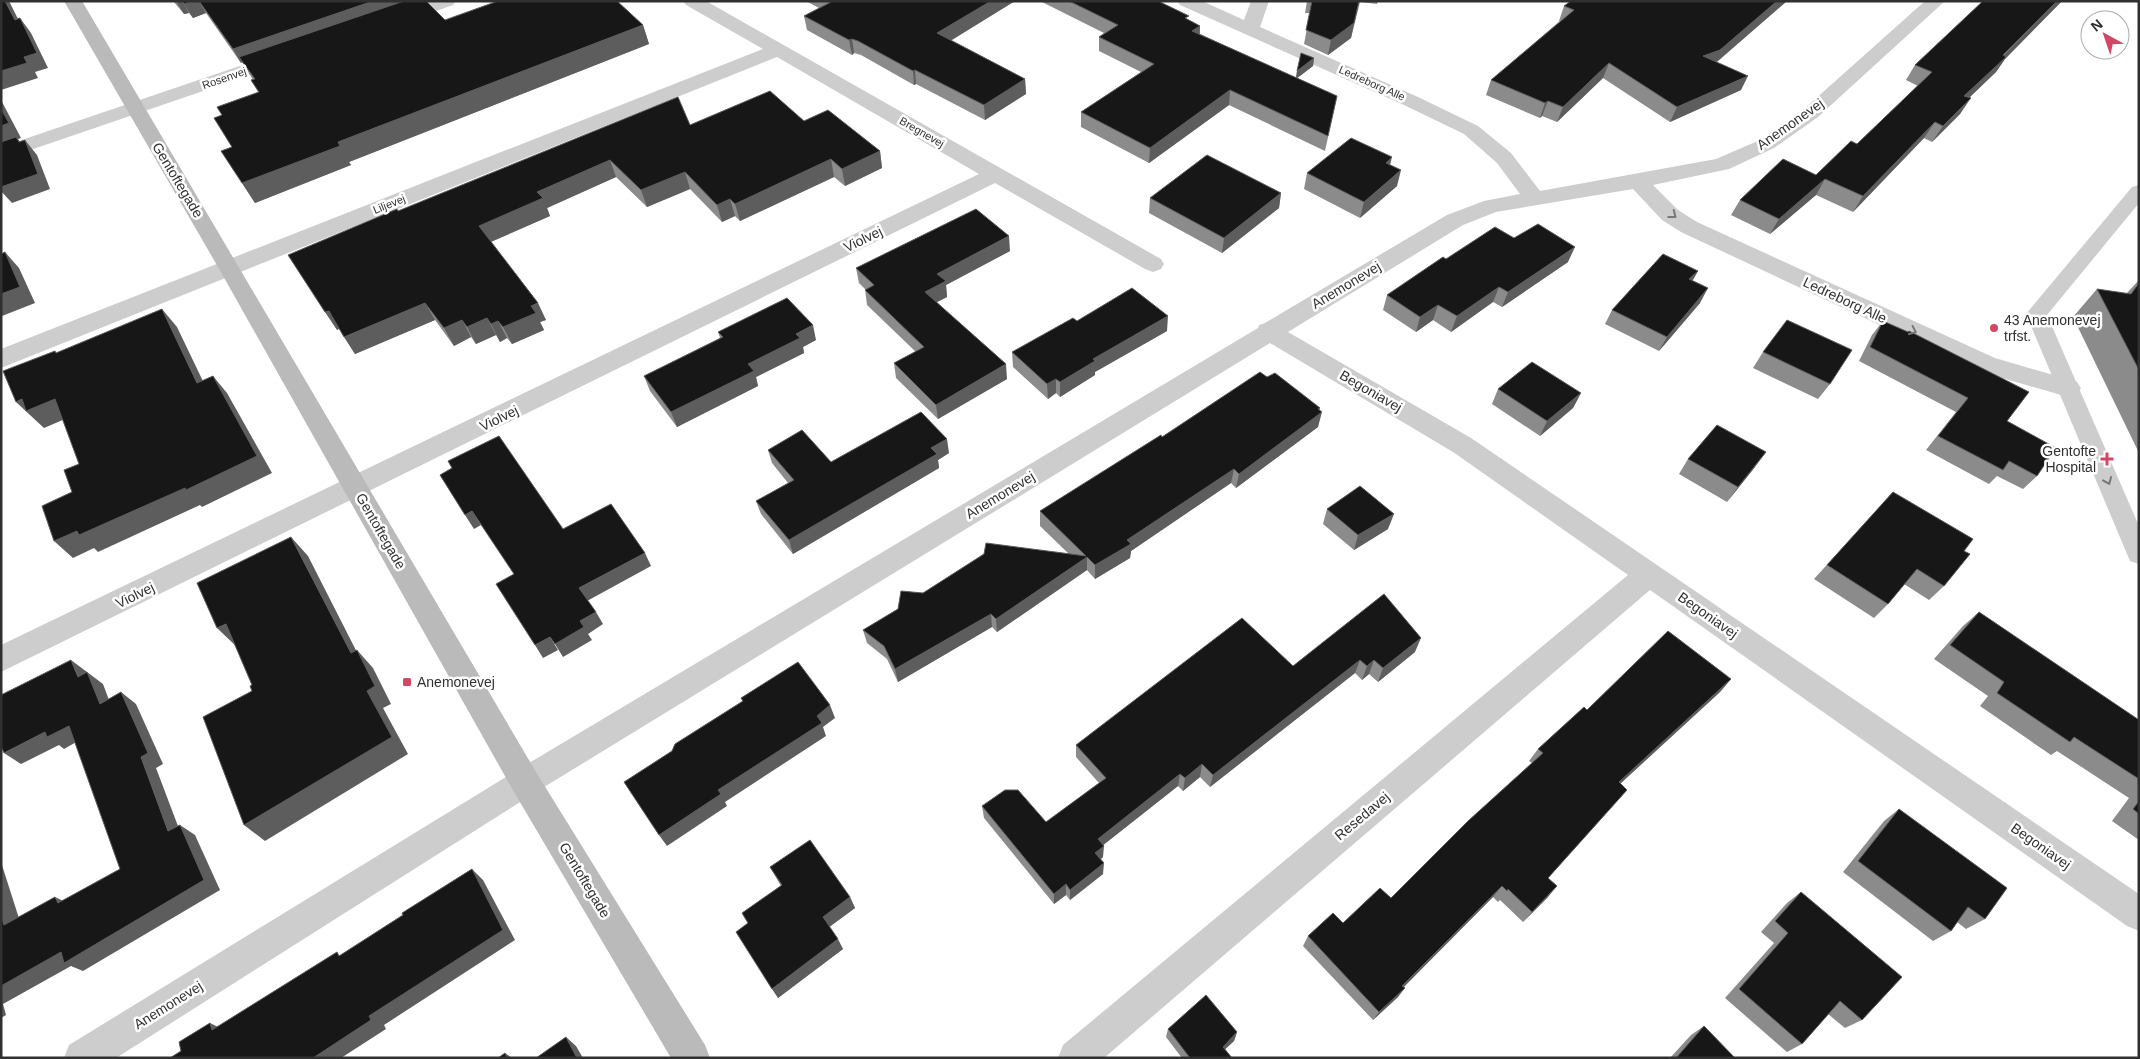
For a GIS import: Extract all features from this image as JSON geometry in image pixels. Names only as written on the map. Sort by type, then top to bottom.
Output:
[{"type":"street","name":"Gentoftegade","points":[[73,1],[229,267],[525,782],[692,1058]]},
{"type":"street","points":[[374,27],[447,1]]},
{"type":"street","name":"Bregnevej","points":[[692,1],[1153,264]]},
{"type":"street","name":"Ledreborg Alle","points":[[1186,1],[1411,101],[1471,130],[1504,158],[1534,198]]},
{"type":"street","points":[[1250,30],[1260,1]]},
{"type":"street","name":"Anemonevej","points":[[82,1058],[525,782],[1268,331],[1455,220],[1492,206],[1638,181],[1722,164],[1767,144],[1811,113],[1936,1]]},
{"type":"street","name":"Liljevej","points":[[1,359],[778,50]]},
{"type":"street","name":"Rosenvej","points":[[1,154],[300,52]]},
{"type":"street","name":"Violvej","points":[[1,659],[356,488],[996,174]]},
{"type":"street","name":"Ledreborg Alle","points":[[1638,181],[1670,214],[1689,227],[1987,365],[2068,388]]},
{"type":"street","name":"Begoniavej","points":[[1268,331],[1462,445],[2139,914]]},
{"type":"street","name":"Resedavej","points":[[1076,1058],[1649,574]]},
{"type":"lane","points":[[2139,191],[2036,314],[2139,554]]},
{"type":"building","points":[[1,1],[5,1],[15,20],[20,18],[37,53],[24,57],[27,63],[1,71]]},
{"type":"building","points":[[199,1],[373,1],[233,49]]},
{"type":"building","points":[[404,1],[426,1],[445,20],[498,1],[617,1],[643,25],[338,142],[340,146],[242,183],[221,151],[232,147],[214,118],[222,115],[217,107],[259,92],[251,80],[255,79],[239,57]]},
{"type":"building","points":[[830,1],[991,1],[937,33],[1025,79],[984,105],[915,70],[913,71],[858,41],[849,40],[804,16]]},
{"type":"building","points":[[1069,1],[1158,1],[1189,16],[1185,18],[1200,26],[1192,31],[1337,96],[1328,136],[1230,90],[1150,148],[1081,112],[1154,64],[1099,37],[1118,25]]},
{"type":"building","points":[[1312,1],[1359,1],[1354,23],[1331,40],[1306,30]]},
{"type":"building","points":[[1571,1],[1777,1],[1720,50],[1703,56],[1748,76],[1677,107],[1609,63],[1563,107],[1548,101],[1545,103],[1491,80],[1574,10],[1564,6]]},
{"type":"building","points":[[1983,1],[2057,1],[2003,55],[2006,57],[1964,96],[1971,98],[1943,126],[1935,122],[1863,196],[1825,179],[1779,219],[1740,200],[1783,159],[1816,175],[1851,141],[1857,144],[1932,72],[1915,65]]},
{"type":"building","points":[[1301,53],[1314,58],[1297,71]]},
{"type":"building","points":[[770,91],[804,121],[828,110],[880,151],[842,169],[831,159],[735,204],[730,199],[717,205],[685,172],[641,190],[610,160],[537,192],[543,198],[479,226],[538,303],[531,306],[536,313],[503,327],[498,321],[491,324],[487,318],[467,327],[462,320],[444,328],[425,303],[344,337],[329,311],[325,312],[288,255],[397,209],[398,211],[678,97],[690,125]]},
{"type":"building","points":[[1,109],[9,123],[1,126]]},
{"type":"building","points":[[16,137],[19,142],[25,140],[38,174],[1,187],[1,142]]},
{"type":"building","points":[[1351,138],[1392,157],[1386,163],[1401,170],[1364,202],[1307,173]]},
{"type":"building","points":[[1207,155],[1281,193],[1224,238],[1150,198]]},
{"type":"building","points":[[976,209],[1009,236],[937,274],[946,281],[925,292],[1006,364],[936,405],[894,363],[924,347],[865,290],[874,285],[856,268]]},
{"type":"building","points":[[1538,224],[1575,247],[1508,292],[1499,287],[1457,316],[1438,305],[1420,317],[1387,295],[1443,257],[1446,259],[1495,227],[1514,238]]},
{"type":"building","points":[[5,252],[20,287],[1,294],[1,254]]},
{"type":"building","points":[[1663,254],[1698,271],[1689,279],[1708,288],[1667,337],[1612,310]]},
{"type":"building","points":[[2139,283],[2139,370],[2097,289],[2131,294]]},
{"type":"building","points":[[1132,288],[1168,316],[1093,359],[1095,361],[1060,382],[1056,379],[1047,384],[1012,352],[1073,318],[1077,321]]},
{"type":"building","points":[[787,298],[813,325],[796,334],[800,338],[748,364],[754,371],[671,412],[644,376],[723,337],[718,332]]},
{"type":"building","points":[[162,309],[197,383],[213,376],[257,456],[186,490],[185,488],[79,535],[77,531],[54,541],[42,506],[72,492],[64,470],[79,464],[55,399],[26,411],[22,399],[16,402],[3,371],[55,351],[56,353]]},
{"type":"building","points":[[1787,320],[1852,350],[1830,384],[1763,352]]},
{"type":"building","points":[[1883,321],[1909,331],[2029,392],[2007,421],[2056,448],[2037,476],[2009,461],[2003,470],[1938,436],[1968,398],[1870,347]]},
{"type":"building","points":[[1532,362],[1581,393],[1547,421],[1498,389]]},
{"type":"building","points":[[1260,372],[1267,377],[1275,373],[1320,408],[1318,409],[1322,412],[1239,474],[1234,469],[1127,540],[1131,544],[1095,565],[1087,557],[996,619],[991,614],[895,669],[884,646],[863,630],[898,609],[901,591],[923,593],[984,554],[986,543],[1086,556],[1040,511],[1161,435],[1162,437]]},
{"type":"building","points":[[921,412],[947,439],[931,448],[937,454],[789,540],[756,501],[794,480],[768,450],[802,430],[831,462]]},
{"type":"building","points":[[1717,425],[1766,452],[1738,487],[1688,459]]},
{"type":"building","points":[[499,436],[563,529],[611,504],[645,553],[579,588],[596,612],[580,621],[584,627],[555,644],[550,637],[535,645],[496,584],[514,574],[472,511],[465,515],[440,475],[452,468],[448,461]]},
{"type":"building","points":[[1360,486],[1394,514],[1358,535],[1327,509]]},
{"type":"building","points":[[1893,492],[1973,539],[1964,551],[1970,554],[1944,586],[1917,569],[1888,604],[1827,565]]},
{"type":"building","points":[[291,537],[351,653],[357,650],[375,686],[367,691],[392,737],[244,825],[203,717],[252,691],[250,686],[252,685],[226,624],[217,628],[197,583]]},
{"type":"building","points":[[1384,594],[1421,638],[1383,668],[1374,660],[1367,666],[1360,660],[1213,775],[1202,764],[1185,778],[1180,774],[1098,839],[1104,846],[1095,853],[1104,863],[1070,890],[1066,884],[1054,894],[982,806],[1005,790],[1018,790],[1046,822],[1106,778],[1076,745],[1242,618],[1293,666]]},
{"type":"building","points":[[1979,612],[2139,720],[2139,779],[2074,737],[2070,742],[1997,693],[2004,682],[1950,645]]},
{"type":"building","points":[[1668,631],[1731,679],[1619,782],[1627,790],[1548,878],[1557,886],[1532,912],[1508,889],[1507,891],[1502,886],[1402,986],[1405,988],[1379,1012],[1308,936],[1333,913],[1343,923],[1380,888],[1391,898],[1468,821],[1543,753],[1538,749],[1584,707],[1587,710]]},
{"type":"building","points":[[71,660],[78,677],[87,672],[100,704],[121,692],[148,753],[141,757],[168,831],[180,825],[204,880],[64,963],[61,952],[1,986],[1,915],[4,925],[55,897],[58,903],[120,869],[69,726],[47,737],[45,732],[4,753],[1,746],[1,695]]},
{"type":"building","points":[[798,662],[830,705],[817,716],[822,723],[718,790],[721,794],[659,835],[624,782],[672,751],[675,744],[743,701],[741,698]]},
{"type":"building","points":[[2139,801],[2139,814],[2133,809]]},
{"type":"building","points":[[1899,809],[2007,888],[1985,919],[1968,907],[1951,931],[1858,861]]},
{"type":"building","points":[[810,840],[850,897],[823,917],[838,939],[772,989],[736,932],[748,923],[742,913],[782,885],[770,867]]},
{"type":"building","points":[[472,869],[503,930],[369,1016],[371,1020],[313,1058],[170,1058],[181,1051],[179,1042],[210,1023],[212,1030],[337,952],[339,956]]},
{"type":"building","points":[[1801,892],[1902,977],[1862,1020],[1840,1001],[1802,1044],[1739,989],[1788,933],[1775,921]]},
{"type":"building","points":[[1206,995],[1237,1032],[1223,1047],[1232,1058],[1190,1058],[1168,1029]]},
{"type":"building","points":[[1704,1026],[1735,1058],[1676,1058]]},
{"type":"building","points":[[566,1037],[577,1058],[536,1058]]},
{"type":"building","points":[[505,1053],[507,1058],[498,1058]]},
{"type":"place","name":"43 Anemonevej trfst.","points":[[1994,328]]},
{"type":"place","name":"Gentofte Hospital","points":[[2107,459]]},
{"type":"place","name":"Anemonevej","points":[[407,682]]}]
